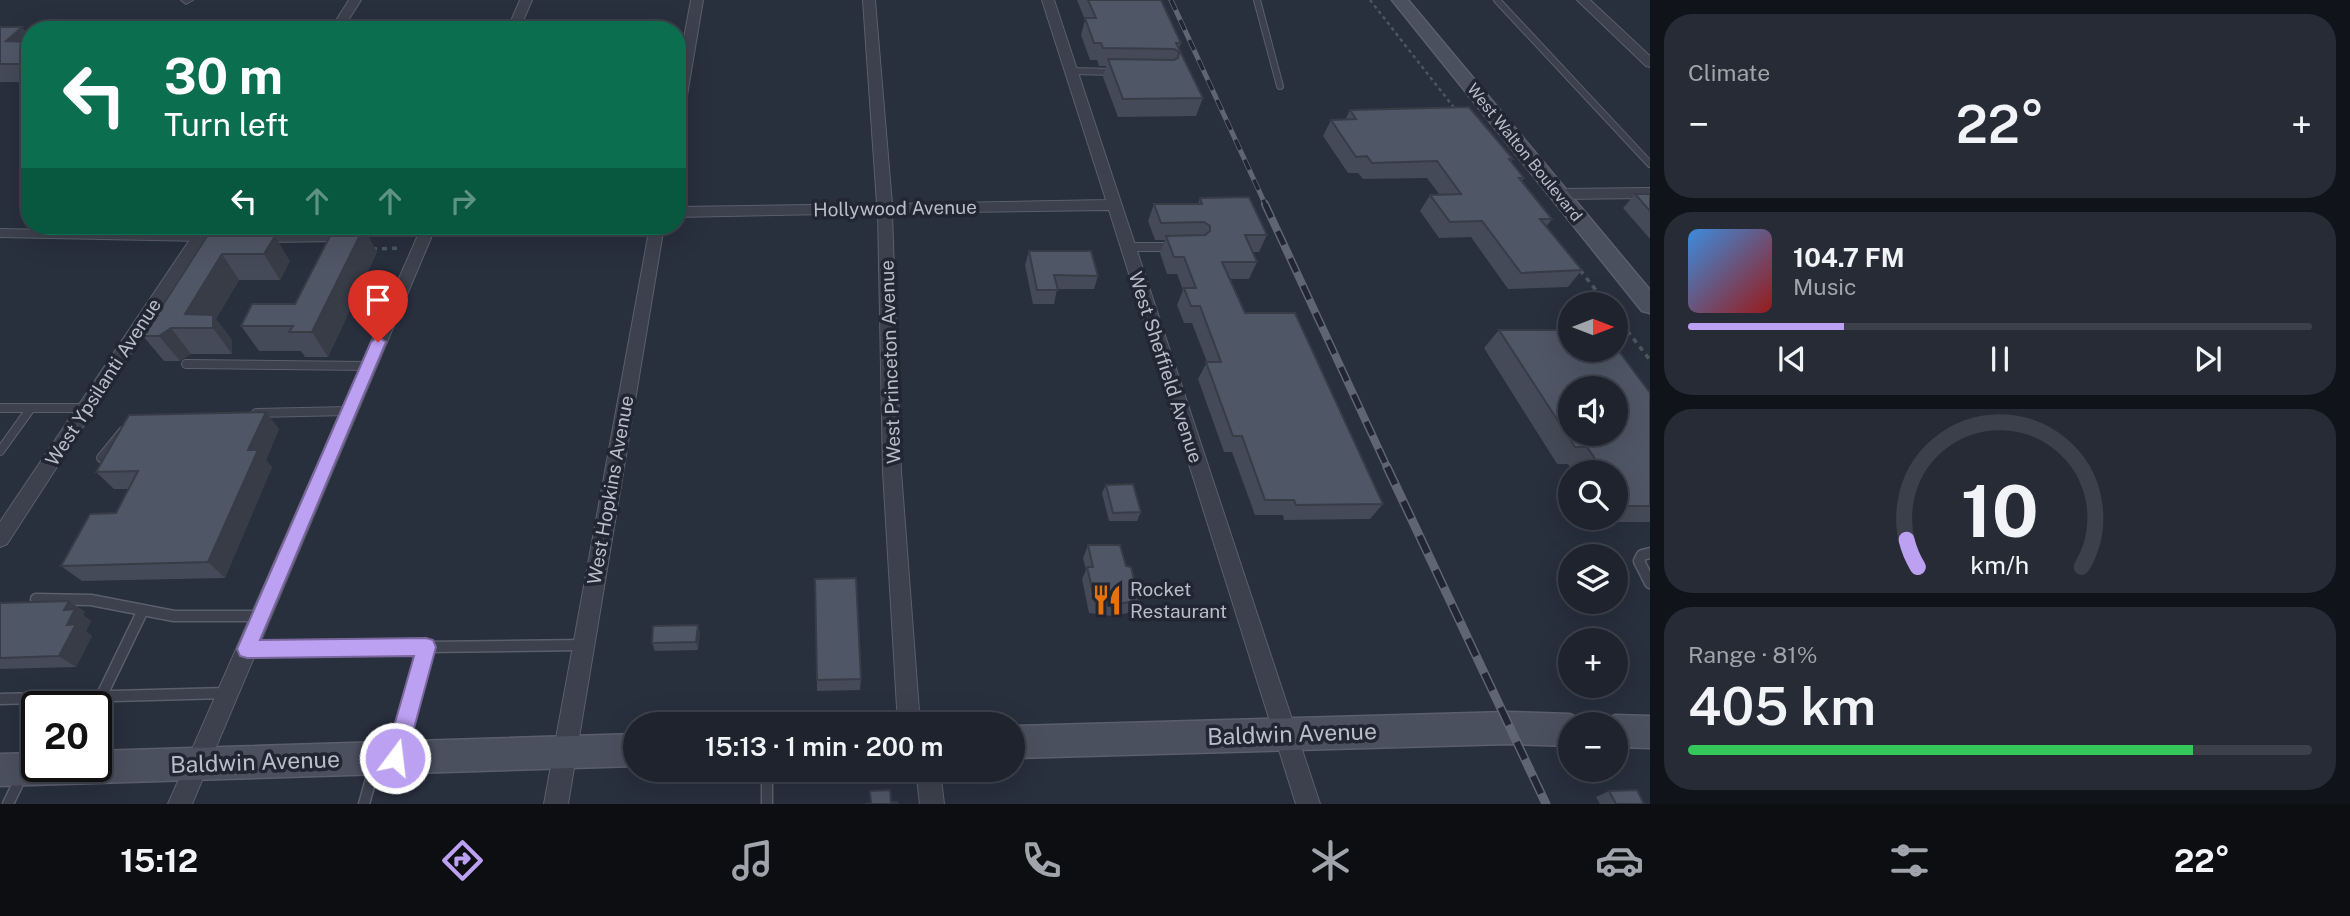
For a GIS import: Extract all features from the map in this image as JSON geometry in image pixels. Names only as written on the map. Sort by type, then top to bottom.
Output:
[{"type":"main road","name":"West Walton Boulevard","points":[[1400,0],[1559,194],[1646,295]]},
{"type":"main road","name":"Baldwin Avenue","points":[[1025,742],[1508,728],[1558,730]]},
{"type":"main road","name":"Baldwin Avenue","points":[[13,769],[623,751]]},
{"type":"street","points":[[342,21],[355,0]]},
{"type":"street","points":[[517,21],[526,0]]},
{"type":"street","points":[[686,62],[697,0]]},
{"type":"street","name":"West Princeton Avenue","points":[[869,0],[886,208],[892,471],[908,712]]},
{"type":"street","name":"West Sheffield Avenue","points":[[1048,0],[1308,804]]},
{"type":"street","points":[[1583,0],[1650,63]]},
{"type":"street","points":[[1559,194],[1650,193]]},
{"type":"street","name":"Hollywood Avenue","points":[[686,212],[1114,205]]},
{"type":"street","name":"West Ypsilanti Avenue","points":[[0,538],[203,235]]},
{"type":"street","points":[[180,804],[425,235]]},
{"type":"street","name":"West Hopkins Avenue","points":[[556,804],[655,235]]},
{"type":"street","points":[[929,782],[932,804]]},
{"type":"lane","points":[[1257,0],[1280,86]]},
{"type":"lane","points":[[1497,0],[1650,164]]},
{"type":"lane","points":[[0,35],[21,35]]},
{"type":"lane","points":[[1071,71],[1126,72]]},
{"type":"lane","points":[[0,233],[21,233]]},
{"type":"lane","points":[[259,238],[356,237]]},
{"type":"lane","points":[[1127,247],[1184,246]]},
{"type":"lane","points":[[186,364],[368,366]]},
{"type":"lane","points":[[0,408],[86,408]]},
{"type":"lane","points":[[0,451],[31,408]]},
{"type":"lane","points":[[251,414],[349,411]]},
{"type":"lane","points":[[101,458],[119,434],[129,428]]},
{"type":"lane","points":[[1650,553],[1642,555],[1639,561],[1650,583]]},
{"type":"lane","points":[[36,599],[92,600],[174,616],[261,615]]},
{"type":"lane","points":[[103,691],[143,610]]},
{"type":"lane","points":[[247,649],[583,645]]},
{"type":"lane","points":[[364,804],[386,758],[426,647]]},
{"type":"lane","points":[[112,696],[227,693]]},
{"type":"lane","points":[[0,699],[21,698]]},
{"type":"lane","points":[[8,804],[13,769]]},
{"type":"lane","points":[[767,782],[767,804]]},
{"type":"path","points":[[1370,0],[1454,109]]},
{"type":"path","points":[[1573,261],[1598,292]]},
{"type":"path","points":[[1628,332],[1650,360]]},
{"type":"building","points":[[1088,0],[1161,0],[1181,43],[1176,43],[1203,98],[1123,99],[1108,59],[1174,60],[1178,58],[1179,52],[1174,49],[1103,48],[1101,43],[1094,43],[1085,18],[1096,18]]},
{"type":"building","points":[[0,27],[21,27],[6,41],[21,42],[21,64],[0,64]]},
{"type":"building","points":[[1469,107],[1513,159],[1509,159],[1524,178],[1519,178],[1552,219],[1540,219],[1582,270],[1521,273],[1482,221],[1450,222],[1430,195],[1461,194],[1437,161],[1372,163],[1367,156],[1356,157],[1331,120],[1356,119],[1350,110]]},
{"type":"building","points":[[1635,194],[1650,194],[1650,211]]},
{"type":"building","points":[[1249,197],[1267,235],[1245,235],[1257,262],[1222,262],[1245,313],[1295,313],[1383,504],[1296,505],[1294,500],[1265,500],[1242,436],[1233,436],[1206,362],[1221,362],[1200,306],[1191,306],[1184,288],[1196,288],[1184,257],[1174,257],[1166,236],[1205,235],[1210,231],[1210,226],[1204,222],[1161,223],[1154,204],[1202,204],[1200,198]]},
{"type":"building","points":[[208,235],[275,236],[264,254],[222,254],[185,314],[213,315],[213,328],[171,328],[159,336],[143,336]]},
{"type":"building","points":[[330,235],[360,235],[312,332],[289,332],[293,326],[241,326],[252,304],[295,304]]},
{"type":"building","points":[[1029,251],[1091,251],[1098,276],[1054,275],[1058,290],[1037,290]]},
{"type":"building","points":[[1499,330],[1558,330],[1558,362],[1627,362],[1650,393],[1650,506],[1628,506],[1628,460],[1596,460],[1587,447],[1574,446],[1628,446],[1628,376],[1558,376],[1558,421]]},
{"type":"building","points":[[266,412],[248,450],[258,450],[208,562],[61,566],[90,514],[116,513],[138,471],[96,472],[129,415]]},
{"type":"building","points":[[1133,484],[1141,512],[1113,513],[1106,485]]},
{"type":"building","points":[[1088,545],[1120,545],[1126,566],[1131,567],[1139,600],[1118,604],[1095,601],[1087,567],[1093,567]]},
{"type":"building","points":[[856,578],[861,679],[817,680],[815,579]]},
{"type":"building","points":[[69,601],[64,610],[75,609],[67,625],[76,624],[59,656],[0,658],[0,603]]},
{"type":"building","points":[[698,625],[696,642],[652,643],[653,626]]},
{"type":"building","points":[[890,790],[891,802],[898,804],[865,804],[871,803],[870,791]]},
{"type":"building","points":[[1637,790],[1644,804],[1616,804],[1609,791]]},
{"type":"railway","points":[[1171,0],[1266,206]]},
{"type":"railway","points":[[1265,204],[1388,469]]},
{"type":"railway","points":[[1387,467],[1546,804]]},
{"type":"place","name":"Rocket Restaurant","points":[[1107,600]]},
{"type":"route","points":[[378,342],[247,649],[426,647],[395,758]]}]
